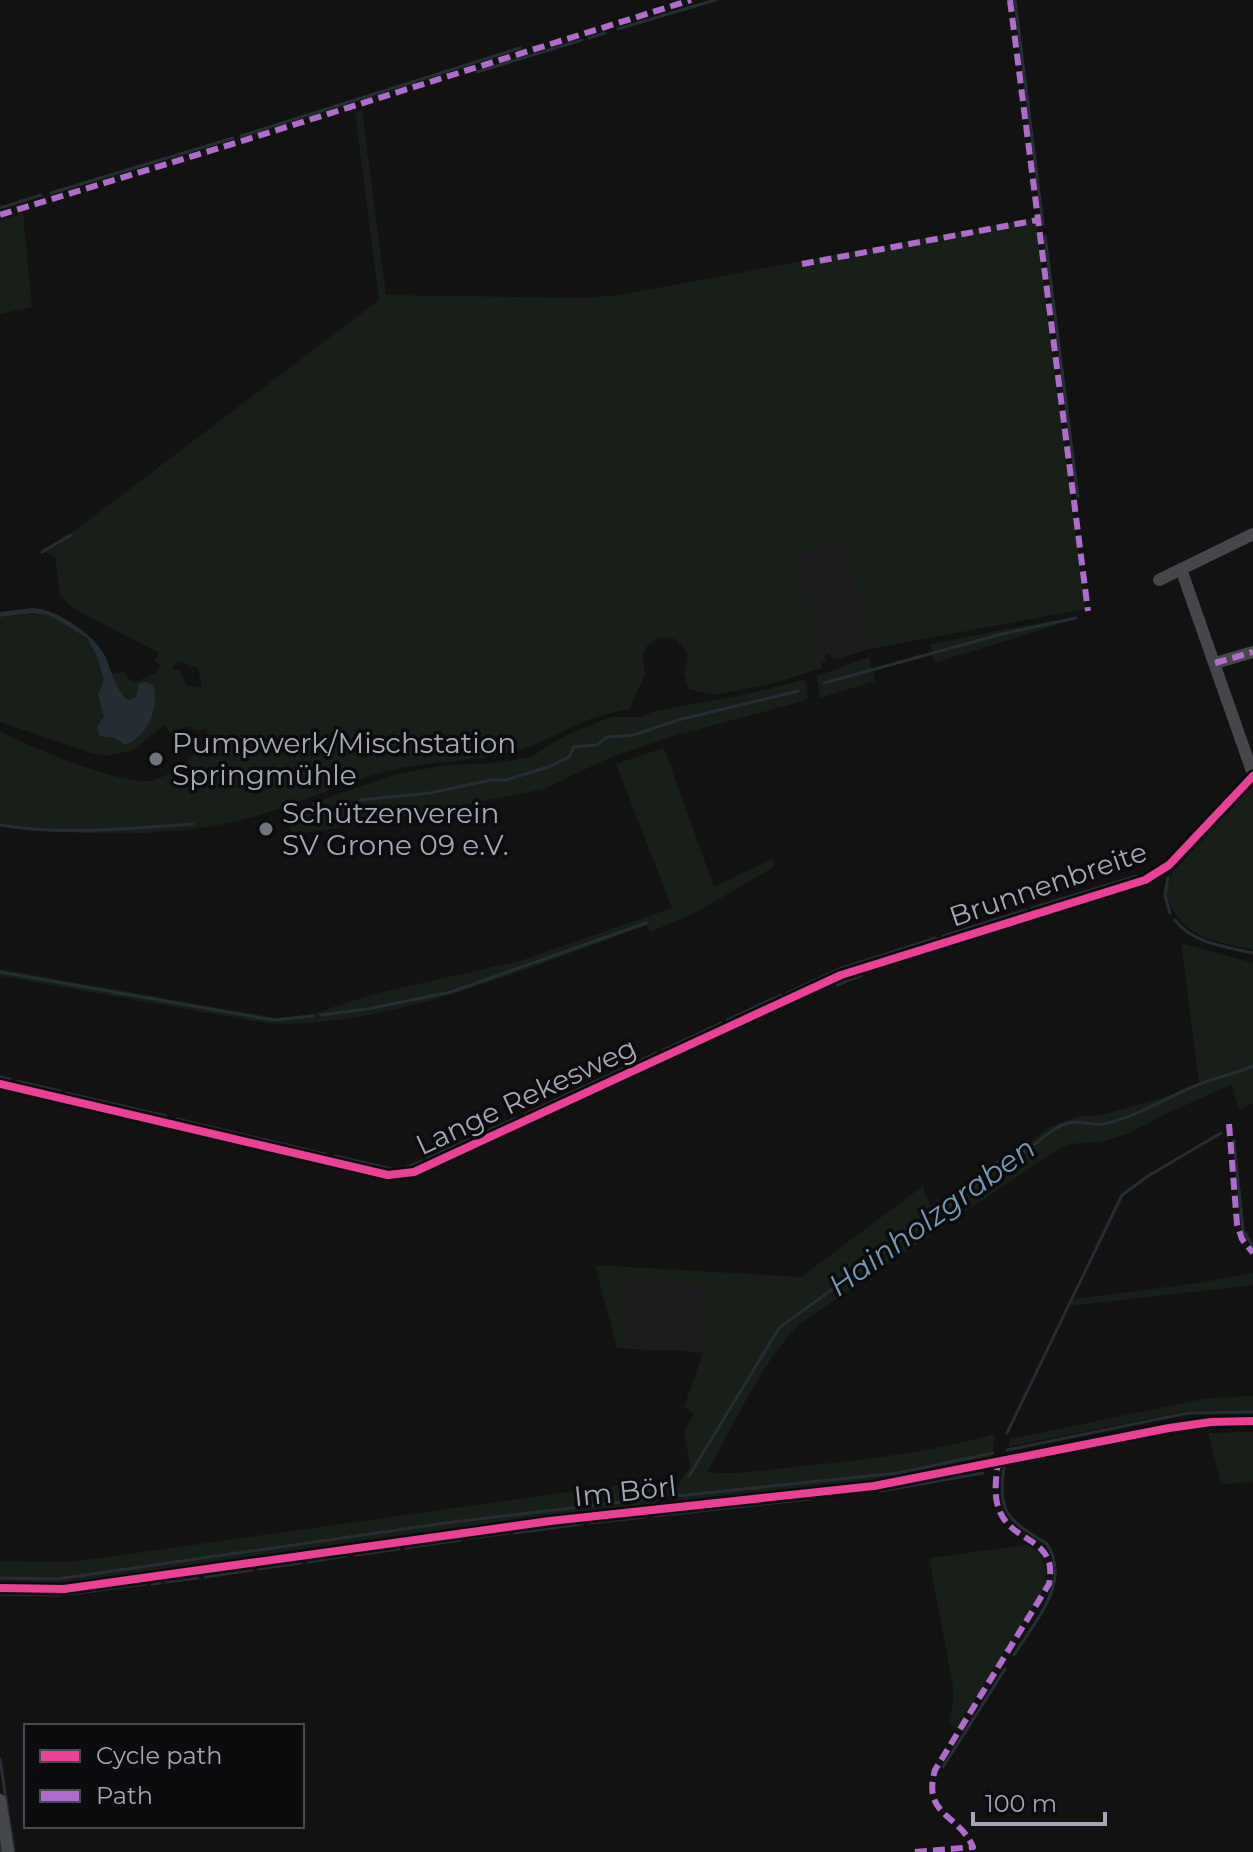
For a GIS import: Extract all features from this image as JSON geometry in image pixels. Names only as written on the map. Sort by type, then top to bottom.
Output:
[{"type":"street","points":[[1159,580],[1253,534]]},
{"type":"street","points":[[1181,569],[1253,775]]},
{"type":"street","points":[[1215,663],[1253,652]]},
{"type":"street","name":"Brunnenbreite","points":[[870,965],[1126,887],[1158,874],[1253,775]]},
{"type":"street","name":"Lange Rekesweg","points":[[0,1084],[399,1176],[414,1172],[841,975],[870,965]]},
{"type":"street","name":"Im Börl","points":[[0,1588],[64,1589],[550,1521],[874,1486],[1180,1426],[1253,1421]]},
{"type":"street","points":[[0,1800],[8,1852]]},
{"type":"shaded area","points":[[362,110],[386,295],[588,298],[619,295],[1035,218],[1085,609],[870,649],[844,543],[796,554],[822,668],[775,683],[714,695],[689,689],[684,673],[688,658],[686,650],[675,639],[659,637],[647,646],[643,654],[645,675],[629,709],[593,718],[535,745],[509,753],[388,771],[256,816],[210,827],[119,834],[0,825],[0,731],[77,764],[140,781],[154,780],[169,773],[210,740],[208,728],[198,731],[187,726],[170,734],[165,725],[131,751],[106,756],[0,722],[0,617],[49,614],[87,638],[104,679],[107,675],[124,672],[136,682],[157,672],[161,665],[154,661],[159,653],[76,610],[60,596],[55,557],[41,550],[77,529],[379,300],[355,113]],"holes":[[[178,661],[198,668],[202,687],[187,686],[180,671],[171,669]]]},
{"type":"shaded area","points":[[23,213],[32,307],[0,314],[0,221]]},
{"type":"shaded area","points":[[844,543],[870,649],[833,660],[830,654],[825,656],[826,662],[820,663],[795,553]]},
{"type":"shaded area","points":[[33,608],[63,618],[93,640],[105,656],[119,690],[128,700],[136,697],[139,684],[146,682],[153,685],[155,702],[150,720],[133,741],[125,745],[115,738],[99,736],[97,727],[104,717],[98,695],[104,680],[87,638],[49,615],[32,613],[0,617],[0,612]]},
{"type":"shaded area","points":[[1055,620],[1057,625],[934,663],[930,644]]},
{"type":"shaded area","points":[[869,657],[875,681],[820,698],[817,676]]},
{"type":"shaded area","points":[[802,680],[806,682],[808,697],[804,701],[677,735],[609,758],[544,789],[383,821],[291,835],[283,813],[397,774],[447,765],[496,763],[531,757],[566,735],[611,717],[640,717],[655,711],[743,695]]},
{"type":"shaded area","points":[[664,748],[714,887],[772,859],[775,866],[697,912],[650,932],[647,925],[508,976],[410,1006],[312,1022],[265,1023],[0,976],[0,969],[281,1019],[312,1014],[374,994],[523,960],[672,908],[616,764]]},
{"type":"shaded area","points":[[1253,785],[1253,950],[1211,939],[1188,928],[1179,919],[1166,891],[1173,872]]},
{"type":"shaded area","points":[[1181,943],[1253,963],[1253,1103],[1239,1110],[1232,1084],[1128,1134],[1100,1142],[1070,1144],[1055,1151],[801,1323],[761,1374],[707,1472],[753,1472],[874,1458],[947,1446],[995,1434],[991,1461],[934,1474],[681,1504],[668,1497],[666,1489],[670,1484],[677,1487],[690,1466],[684,1432],[694,1414],[684,1407],[703,1353],[707,1286],[627,1281],[624,1345],[667,1348],[667,1351],[617,1348],[595,1265],[801,1277],[923,1186],[930,1206],[968,1187],[999,1158],[1022,1150],[1046,1129],[1078,1116],[1102,1115],[1168,1096],[1199,1082]]},
{"type":"shaded area","points":[[1253,1273],[1253,1285],[1070,1306],[1074,1299]]},
{"type":"shaded area","points":[[627,1281],[707,1285],[703,1353],[624,1346]]},
{"type":"shaded area","points":[[1253,1396],[1253,1411],[1187,1411],[1009,1447],[1010,1439],[1208,1398]]},
{"type":"shaded area","points":[[1253,1432],[1253,1482],[1221,1484],[1208,1433]]},
{"type":"shaded area","points":[[653,1480],[659,1499],[653,1507],[56,1586],[0,1584],[0,1561],[72,1562]]},
{"type":"shaded area","points":[[1028,1545],[1039,1553],[1044,1565],[1046,1577],[1043,1591],[956,1728],[949,1721],[953,1687],[929,1558]]},
{"type":"waterway","points":[[618,29],[715,0]]},
{"type":"waterway","points":[[1015,0],[1043,224]]},
{"type":"waterway","points":[[589,38],[605,33]]},
{"type":"waterway","points":[[477,72],[582,40]]},
{"type":"waterway","points":[[241,136],[520,48]]},
{"type":"waterway","points":[[51,193],[233,138]]},
{"type":"waterway","points":[[0,208],[41,195]]},
{"type":"waterway","points":[[1045,236],[1078,497]]},
{"type":"waterway","points":[[42,552],[71,535]]},
{"type":"waterway","points":[[824,683],[1002,634],[1076,618]]},
{"type":"waterway","points":[[360,800],[430,793],[491,780],[506,780],[551,766],[569,757],[574,747],[597,745],[607,737],[634,735],[678,720],[798,691]]},
{"type":"waterway","points":[[0,825],[72,831],[193,824]]},
{"type":"waterway","points":[[1032,908],[1137,876]]},
{"type":"waterway","points":[[1168,878],[1165,895],[1170,913]]},
{"type":"waterway","points":[[943,936],[1026,910]]},
{"type":"waterway","points":[[1175,920],[1200,939],[1253,953]]},
{"type":"waterway","points":[[321,1015],[451,992],[646,923]]},
{"type":"waterway","points":[[787,993],[839,969],[936,938]]},
{"type":"waterway","points":[[0,972],[273,1020],[313,1016]]},
{"type":"waterway","points":[[837,985],[862,975]]},
{"type":"waterway","points":[[727,1020],[781,995]]},
{"type":"waterway","points":[[663,1050],[721,1023]]},
{"type":"waterway","points":[[525,1114],[656,1053]]},
{"type":"waterway","name":"Hainholzgraben","points":[[689,1476],[779,1328],[915,1229],[944,1204],[962,1202],[997,1163],[1024,1152],[1062,1125],[1116,1121],[1195,1086],[1253,1066]]},
{"type":"waterway","points":[[0,1077],[10,1079]]},
{"type":"waterway","points":[[17,1081],[60,1091]]},
{"type":"waterway","points":[[66,1093],[166,1116]]},
{"type":"waterway","points":[[428,1158],[516,1118]]},
{"type":"waterway","points":[[177,1119],[325,1154]]},
{"type":"waterway","points":[[1007,1433],[1122,1195],[1221,1133]]},
{"type":"waterway","points":[[1234,1141],[1243,1230],[1253,1246]]},
{"type":"waterway","points":[[335,1156],[392,1169]]},
{"type":"waterway","points":[[407,1167],[422,1161]]},
{"type":"waterway","points":[[1007,1450],[1188,1413],[1253,1412]]},
{"type":"waterway","points":[[676,1496],[898,1473],[993,1453]]},
{"type":"waterway","points":[[1004,1468],[1002,1496],[1005,1507],[1015,1522],[1047,1544],[1054,1559],[1055,1573],[1047,1602],[1014,1655]]},
{"type":"waterway","points":[[881,1491],[983,1473]]},
{"type":"waterway","points":[[0,1578],[57,1579],[453,1522],[656,1498]]},
{"type":"waterway","points":[[654,1516],[810,1499]]},
{"type":"waterway","points":[[589,1523],[646,1517]]},
{"type":"waterway","points":[[514,1533],[582,1524]]},
{"type":"waterway","points":[[471,1538],[508,1533]]},
{"type":"waterway","points":[[405,1548],[461,1540]]},
{"type":"waterway","points":[[356,1555],[399,1549]]},
{"type":"waterway","points":[[308,1562],[346,1556]]},
{"type":"waterway","points":[[258,1569],[301,1563]]},
{"type":"waterway","points":[[205,1577],[252,1570]]},
{"type":"waterway","points":[[166,1582],[198,1578]]},
{"type":"waterway","points":[[152,1584],[160,1583]]},
{"type":"waterway","points":[[70,1594],[146,1584]]},
{"type":"waterway","points":[[0,1594],[60,1595]]},
{"type":"waterway","points":[[943,1767],[1005,1669]]},
{"type":"waterway","points":[[0,1759],[14,1852]]},
{"type":"waterway","points":[[0,1846],[1,1852]]},
{"type":"marked path","points":[[0,215],[691,0]]},
{"type":"marked path","points":[[1010,0],[1088,611]]},
{"type":"marked path","points":[[802,264],[1038,220]]},
{"type":"marked path","points":[[1215,663],[1253,652]]},
{"type":"marked path","points":[[1229,1124],[1237,1224],[1242,1239],[1253,1253]]},
{"type":"marked path","points":[[915,1852],[973,1847],[967,1836],[937,1806],[932,1785],[935,1770],[1049,1584],[1050,1569],[1041,1549],[1015,1531],[1000,1512],[996,1494],[998,1463]]},
{"type":"cycle path","points":[[0,1084],[388,1175],[414,1172],[841,975],[1145,880],[1169,865],[1253,776]]},
{"type":"cycle path","points":[[0,1588],[64,1589],[550,1521],[874,1486],[1169,1428],[1211,1422],[1253,1421]]},
{"type":"place","name":"Pumpwerk/Mischstation Springmühle","points":[[156,759]]},
{"type":"place","name":"Schützenverein SV Grone 09 e.V.","points":[[266,829]]}]
